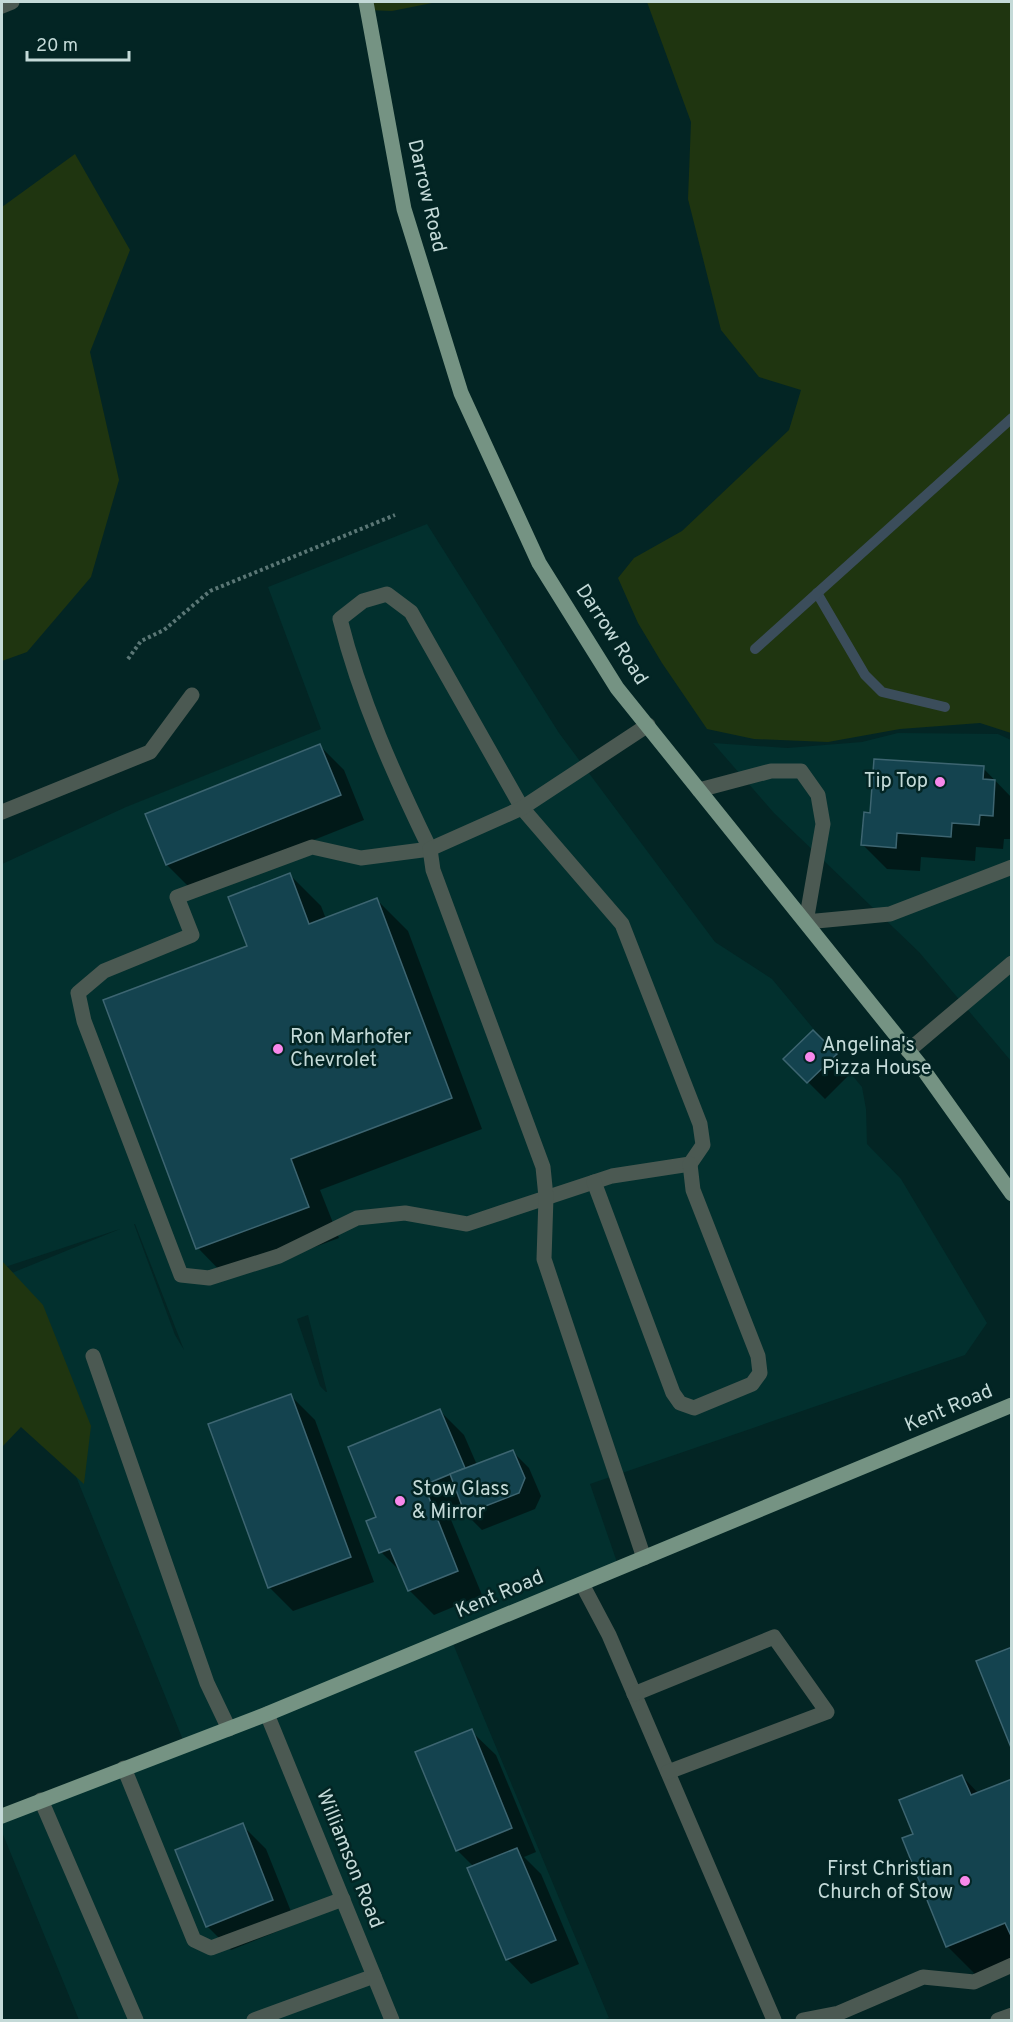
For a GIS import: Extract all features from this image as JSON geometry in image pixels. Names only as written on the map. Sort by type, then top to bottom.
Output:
[{"type":"main road","name":"Darrow Road","points":[[366,2],[404,209],[461,393],[539,563],[617,688],[908,1050],[1011,1194]]},
{"type":"main road","name":"Kent Road","points":[[2,1816],[267,1714],[1011,1405]]},
{"type":"street","points":[[2,6],[12,2]]},
{"type":"street","points":[[594,1182],[673,1393],[680,1403],[694,1408],[752,1384],[760,1373],[758,1356],[693,1190],[690,1164],[703,1145],[700,1124],[622,924],[522,808],[411,612],[387,594],[363,601],[340,620],[351,663],[399,786],[430,849],[433,870],[543,1167],[546,1197],[544,1259],[644,1558]]},
{"type":"street","points":[[2,812],[150,752],[192,695]]},
{"type":"street","points":[[648,725],[522,808],[430,849],[361,858],[312,847],[177,897],[192,935],[104,971],[78,993],[84,1021],[181,1275],[209,1278],[279,1256],[357,1218],[405,1213],[467,1224],[612,1176],[690,1164]]},
{"type":"street","points":[[699,790],[771,771],[801,771],[818,795],[823,824],[806,922],[890,914],[1011,867]]},
{"type":"street","points":[[908,1050],[1011,964]]},
{"type":"street","points":[[93,1356],[207,1683],[229,1728]]},
{"type":"street","points":[[582,1584],[609,1635],[774,2020]]},
{"type":"street","points":[[634,1694],[774,1637],[827,1712],[668,1772]]},
{"type":"street","name":"Williamson Road","points":[[267,1714],[392,2020]]},
{"type":"street","points":[[124,1768],[194,1940],[211,1948],[343,1899]]},
{"type":"street","points":[[41,1800],[136,2020]]},
{"type":"street","points":[[803,2020],[839,2013],[923,1977],[974,1982],[1011,1965]]},
{"type":"street","points":[[254,2020],[374,1976]]},
{"type":"street","points":[[998,2020],[1011,2015]]},
{"type":"path","points":[[128,659],[141,641],[164,630],[210,591],[395,515]]},
{"type":"shaded area","points":[[427,524],[559,733],[715,942],[772,979],[862,1087],[866,1109],[867,1144],[901,1179],[987,1323],[965,1355],[590,1484],[619,1568],[451,1639],[609,2018],[602,2020],[79,2020],[2,1832],[2,1816],[185,1745],[2,1294],[2,1277],[120,1229],[2,1268],[2,864],[126,807],[321,729],[268,587]],"holes":[[[135,1224],[184,1350],[175,1335]],[[308,1315],[327,1392],[320,1386],[297,1319]]]},
{"type":"shaded area","points":[[898,733],[998,734],[1011,740],[1011,1061],[919,952],[774,813],[713,743],[787,748],[862,742]]},
{"type":"green space","points":[[366,2],[437,2],[392,11],[367,10]]},
{"type":"green space","points":[[647,2],[1011,2],[1011,733],[980,723],[900,729],[828,742],[754,739],[707,729],[638,623],[618,578],[634,558],[682,531],[789,430],[801,390],[759,377],[721,330],[688,199],[691,122]]},
{"type":"green space","points":[[75,154],[130,250],[90,352],[119,480],[91,577],[27,652],[2,661],[2,207]]},
{"type":"green space","points":[[2,1261],[43,1305],[91,1426],[84,1484],[21,1427],[2,1447]]},
{"type":"building","points":[[320,744],[341,795],[166,865],[145,814]]},
{"type":"building","points":[[874,759],[984,766],[983,779],[995,780],[993,816],[980,815],[979,825],[952,823],[951,837],[897,833],[896,848],[861,845],[864,812],[870,813]]},
{"type":"building","name":"Ron Marhofer Chevrolet","points":[[290,873],[309,924],[377,898],[452,1098],[291,1159],[309,1207],[196,1249],[103,1000],[247,946],[228,897]]},
{"type":"building","name":"Angelina's Pizza House","points":[[813,1030],[837,1054],[807,1083],[783,1059]]},
{"type":"building","points":[[291,1394],[351,1557],[268,1588],[208,1424]]},
{"type":"building","name":"Stow Glass & Mirror","points":[[440,1409],[465,1468],[424,1485],[458,1571],[408,1591],[390,1549],[379,1553],[366,1521],[376,1517],[348,1447]]},
{"type":"building","points":[[513,1450],[525,1478],[519,1493],[465,1514],[450,1474]]},
{"type":"building","points":[[1012,1647],[1012,1750],[976,1661]]},
{"type":"building","points":[[472,1729],[512,1828],[456,1851],[415,1752]]},
{"type":"building","name":"First Christian Church of Stow","points":[[962,1775],[971,1795],[1012,1779],[1012,1938],[1005,1923],[946,1947],[902,1838],[913,1834],[899,1800]]},
{"type":"building","points":[[243,1823],[273,1900],[206,1927],[175,1850]]},
{"type":"building","points":[[517,1848],[556,1940],[506,1960],[467,1868]]},
{"type":"waterway","points":[[755,649],[1012,418]]},
{"type":"waterway","points":[[817,593],[865,675],[882,692],[945,707]]},
{"type":"place","name":"Tip Top","points":[[940,782]]},
{"type":"place","name":"Ron Marhofer Chevrolet","points":[[278,1049]]},
{"type":"place","name":"Angelina's Pizza House","points":[[810,1057]]},
{"type":"place","name":"Stow Glass & Mirror","points":[[400,1501]]},
{"type":"place","name":"First Christian Church of Stow","points":[[965,1881]]}]
